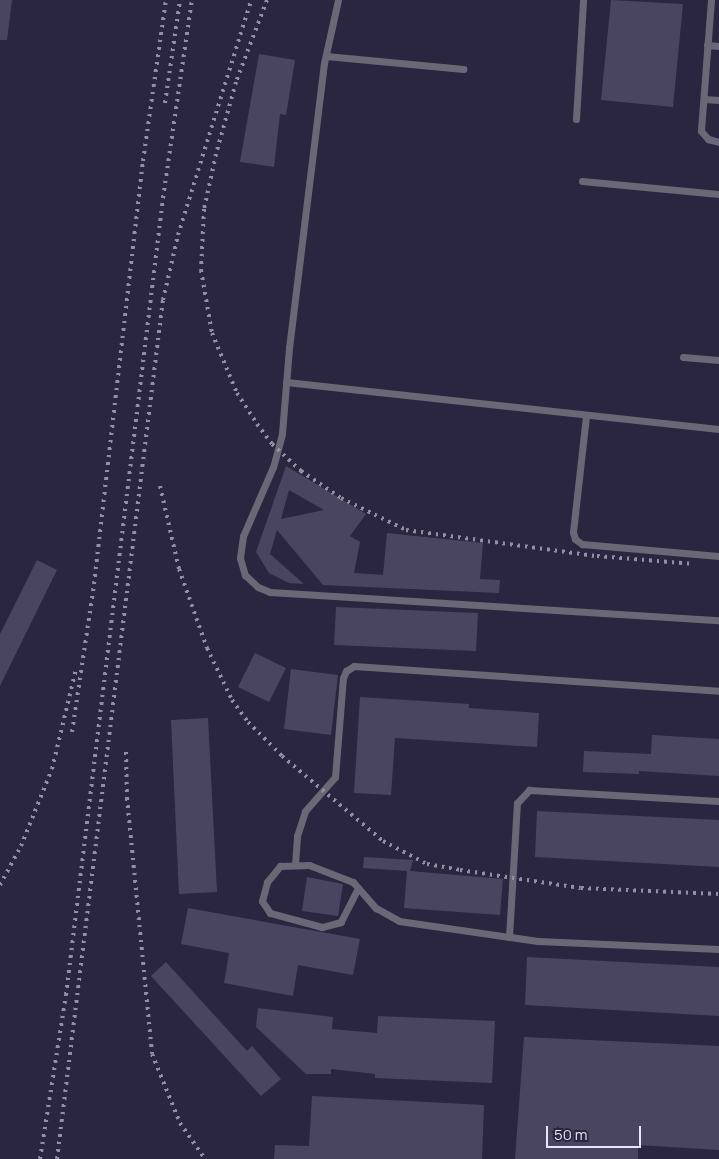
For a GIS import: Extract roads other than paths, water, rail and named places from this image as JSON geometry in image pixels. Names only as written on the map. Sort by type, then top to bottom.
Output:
[{"type":"lane","points":[[338,0],[326,56],[286,382],[282,434],[273,467],[242,536],[245,575],[258,587],[270,592],[719,620]]},
{"type":"lane","points":[[576,119],[583,0]]},
{"type":"lane","points":[[710,0],[702,131],[708,138],[719,142]]},
{"type":"lane","points":[[707,45],[719,46]]},
{"type":"lane","points":[[326,56],[463,70]]},
{"type":"lane","points":[[704,99],[719,100]]},
{"type":"lane","points":[[582,180],[719,194]]},
{"type":"lane","points":[[683,357],[719,360]]},
{"type":"lane","points":[[286,382],[719,429]]},
{"type":"lane","points":[[586,416],[573,532],[575,539],[582,544],[719,556]]},
{"type":"lane","points":[[295,866],[297,836],[305,811],[335,777],[343,678],[346,671],[354,666],[719,690]]},
{"type":"lane","points":[[509,937],[517,803],[529,790],[719,801]]},
{"type":"lane","points":[[358,888],[341,922],[322,927],[270,913],[262,901],[266,882],[280,866],[309,865],[353,882],[390,918],[509,937],[719,950]]},
{"type":"railway","points":[[72,732],[94,584],[143,161],[166,0]]},
{"type":"railway","points":[[165,103],[180,0]]},
{"type":"railway","points":[[40,1159],[66,995],[163,198],[192,0]]},
{"type":"railway","points":[[57,1159],[163,300],[178,235],[251,0]]},
{"type":"railway","points":[[267,0],[236,82],[216,154],[204,209],[201,270],[212,333],[237,393],[272,444],[301,471],[341,498],[406,530],[597,556],[694,564]]},
{"type":"railway","points":[[160,486],[179,569],[207,648],[232,700],[248,722],[282,756],[383,841],[427,864],[460,870],[581,888],[719,894]]},
{"type":"railway","points":[[0,885],[21,846],[52,769],[76,669]]},
{"type":"railway","points":[[126,752],[127,798],[152,1054],[180,1123],[205,1159]]}]
